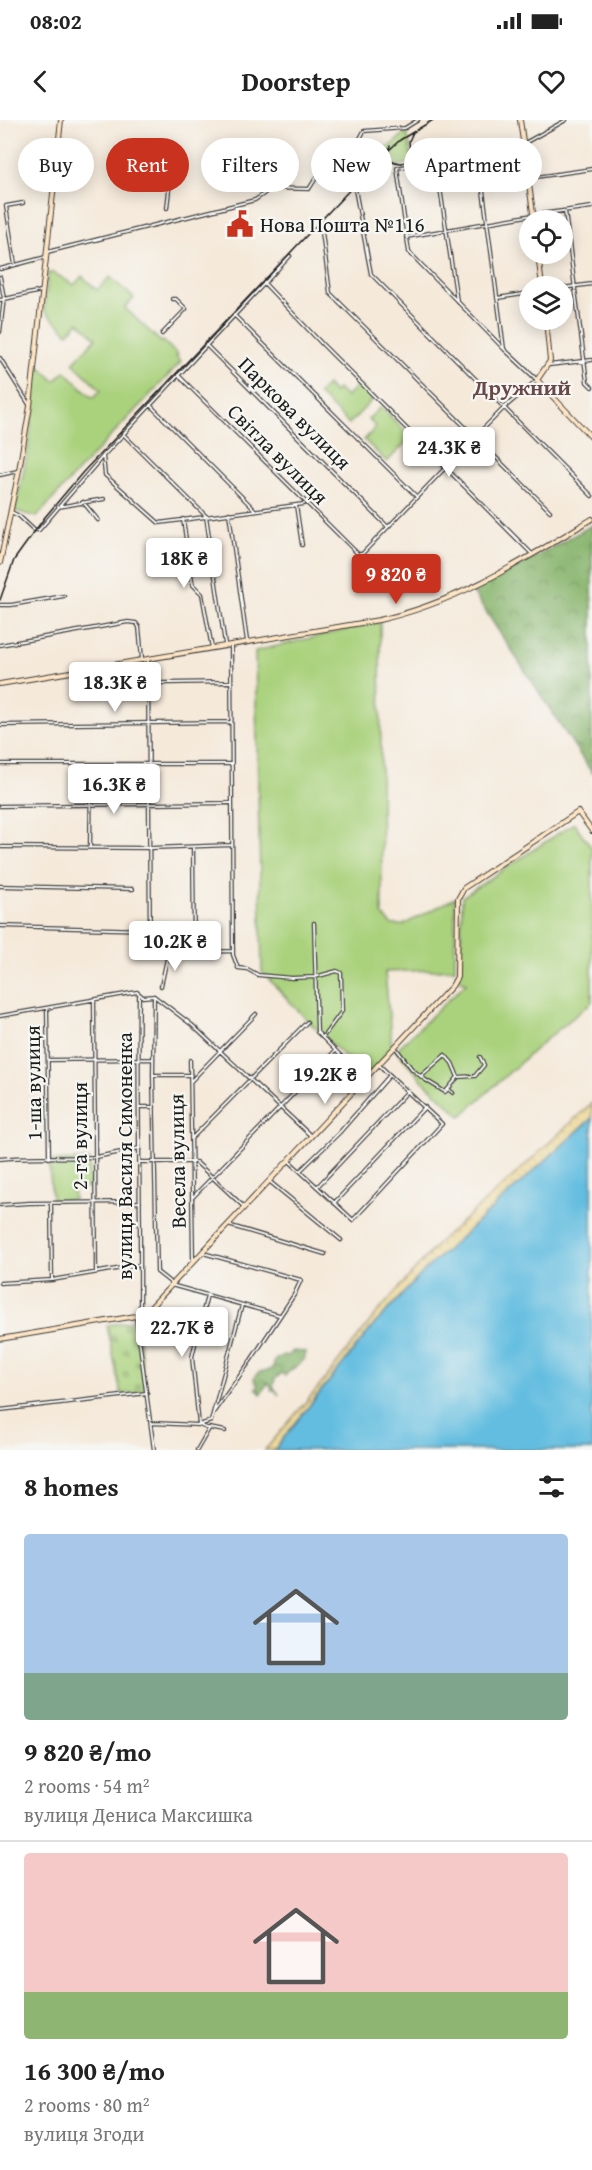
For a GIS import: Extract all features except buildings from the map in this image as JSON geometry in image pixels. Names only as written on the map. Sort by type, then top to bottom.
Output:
[{"type":"street","points":[[0,563],[30,406],[61,120]]},
{"type":"street","points":[[47,252],[255,200],[264,193],[265,188],[309,189],[327,166],[353,149],[364,131],[405,128],[418,120]]},
{"type":"street","points":[[520,120],[522,138]]},
{"type":"street","points":[[534,138],[566,120]]},
{"type":"street","points":[[404,167],[397,168],[409,252],[592,438]]},
{"type":"street","points":[[542,176],[592,170]]},
{"type":"street","points":[[167,208],[169,192]]},
{"type":"street","points":[[356,192],[371,274],[592,496]]},
{"type":"street","points":[[441,192],[457,301]]},
{"type":"street","points":[[483,192],[504,350]]},
{"type":"street","points":[[530,192],[533,210]]},
{"type":"street","points":[[15,265],[6,206],[23,203]]},
{"type":"street","points":[[572,210],[592,207]]},
{"type":"street","points":[[406,237],[519,220]]},
{"type":"street","points":[[321,224],[330,293],[550,511]]},
{"type":"street","points":[[11,512],[37,531],[123,434],[290,256]]},
{"type":"street","points":[[0,269],[46,257]]},
{"type":"street","points":[[572,264],[587,382],[592,387]]},
{"type":"street","points":[[0,277],[2,300],[0,332]]},
{"type":"street","points":[[264,283],[533,555]]},
{"type":"street","points":[[575,286],[592,284]]},
{"type":"street","points":[[2,300],[43,291]]},
{"type":"street","points":[[497,298],[519,295]]},
{"type":"street","points":[[162,334],[186,309],[176,299],[172,299]]},
{"type":"street","points":[[234,315],[417,497]]},
{"type":"street","points":[[388,527],[505,407],[537,380],[549,365],[547,330]]},
{"type":"street","name":"Паркова вулиця","points":[[206,345],[388,527]]},
{"type":"street","points":[[0,358],[30,406]]},
{"type":"street","points":[[549,365],[592,360]]},
{"type":"street","name":"Світла вулиця","points":[[178,375],[357,554],[364,552],[388,527]]},
{"type":"street","points":[[150,405],[255,510]]},
{"type":"street","points":[[123,434],[206,516],[225,645]]},
{"type":"street","points":[[103,456],[105,475],[156,522],[305,504]]},
{"type":"street","points":[[0,475],[19,470]]},
{"type":"street","points":[[58,507],[104,499]]},
{"type":"street","points":[[83,502],[98,520]]},
{"type":"street","points":[[296,505],[302,545]]},
{"type":"street","points":[[229,513],[248,642]]},
{"type":"street","points":[[183,519],[192,580],[194,587],[202,594],[212,648]]},
{"type":"street","points":[[0,684],[391,617],[472,589],[592,519]]},
{"type":"street","points":[[0,605],[64,596]]},
{"type":"street","points":[[0,645],[128,622],[136,623],[139,627],[148,684],[152,953],[232,951]]},
{"type":"street","points":[[231,644],[232,951],[238,968],[247,969],[258,975],[315,978],[340,971],[342,1011],[323,1037]]},
{"type":"street","points":[[107,684],[231,682]]},
{"type":"street","points":[[0,725],[231,722]]},
{"type":"street","points":[[0,764],[232,764]]},
{"type":"street","points":[[90,847],[91,764]]},
{"type":"street","points":[[0,806],[232,803]]},
{"type":"street","points":[[0,1339],[138,1316],[148,1310],[452,986],[457,977],[457,904],[461,891],[578,812],[592,831]]},
{"type":"street","points":[[0,847],[151,848],[232,845]]},
{"type":"street","points":[[193,847],[194,952]]},
{"type":"street","points":[[0,886],[133,889]]},
{"type":"street","points":[[314,922],[317,1032],[364,1079]]},
{"type":"street","points":[[0,926],[151,930]]},
{"type":"street","points":[[161,986],[168,954]]},
{"type":"street","points":[[0,1016],[137,993],[139,996],[154,996],[192,1025],[311,1136]]},
{"type":"street","name":"вулиця Василя Симоненка","points":[[139,996],[140,1265],[138,1316],[154,1450]]},
{"type":"street","name":"вулиця Василя Симоненка","points":[[154,996],[153,1075],[157,1272],[172,1285]]},
{"type":"street","name":"2-га вулиця","points":[[94,1000],[96,1272]]},
{"type":"street","name":"1-ша вулиця","points":[[47,1008],[49,1158]]},
{"type":"street","points":[[191,1080],[256,1014]]},
{"type":"street","points":[[192,1138],[307,1022]]},
{"type":"street","points":[[395,1047],[405,1061],[421,1076],[445,1092],[458,1077],[475,1076],[484,1065],[480,1058]]},
{"type":"street","points":[[193,1197],[335,1051]]},
{"type":"street","points":[[421,1076],[444,1055],[452,1062],[458,1077]]},
{"type":"street","points":[[48,1059],[153,1059]]},
{"type":"street","name":"Весела вулиця","points":[[190,1060],[193,1262]]},
{"type":"street","points":[[288,1160],[353,1220],[442,1124],[378,1064]]},
{"type":"street","points":[[153,1075],[191,1075]]},
{"type":"street","points":[[300,1171],[390,1075]]},
{"type":"street","points":[[447,1089],[453,1093]]},
{"type":"street","points":[[317,1187],[408,1091]]},
{"type":"street","points":[[140,1107],[154,1107]]},
{"type":"street","points":[[334,1203],[425,1107]]},
{"type":"street","points":[[0,1159],[24,1156],[94,1157],[140,1148]]},
{"type":"street","points":[[140,1162],[196,1162],[244,1207]]},
{"type":"street","points":[[269,1181],[340,1240]]},
{"type":"street","points":[[0,1205],[140,1202]]},
{"type":"street","points":[[51,1203],[52,1280]]},
{"type":"street","points":[[228,1225],[325,1254]]},
{"type":"street","points":[[203,1253],[301,1280],[231,1390],[213,1413]]},
{"type":"street","points":[[0,1283],[52,1280],[140,1265]]},
{"type":"street","points":[[172,1285],[280,1315]]},
{"type":"street","points":[[201,1426],[192,1357],[207,1295]]},
{"type":"street","points":[[201,1426],[211,1421],[242,1305]]},
{"type":"street","points":[[0,1410],[147,1393]]},
{"type":"street","points":[[151,1423],[201,1426],[225,1431]]},
{"type":"street","points":[[197,1450],[209,1429],[201,1426]]},
{"type":"green space","points":[[407,132],[408,138],[404,138],[404,165],[392,167],[392,144]]},
{"type":"green space","points":[[48,273],[54,273],[74,285],[82,276],[97,290],[110,277],[134,298],[125,308],[178,355],[176,357],[181,362],[37,517],[15,511],[28,450],[38,365],[55,381],[65,371],[93,398],[101,390],[73,363],[96,338],[79,322],[68,333],[44,311]]},
{"type":"green space","points":[[358,384],[373,399],[349,424],[318,394],[327,385],[334,393],[338,389],[346,397]]},
{"type":"green space","points":[[381,407],[411,437],[387,462],[364,440],[376,427],[368,419]]},
{"type":"green space","points":[[592,525],[592,773],[473,592]]},
{"type":"green space","points":[[380,622],[382,914],[392,925],[403,925],[455,898],[455,969],[385,972],[392,1048],[366,1077],[262,972],[255,651]]},
{"type":"green space","points":[[574,823],[592,848],[592,1002],[542,1043],[461,1116],[422,1080],[396,1050],[466,983],[460,980],[462,897]]},
{"type":"green space","points":[[90,1160],[90,1188],[73,1188],[74,1200],[52,1200],[49,1161]]},
{"type":"green space","points":[[137,1320],[145,1392],[121,1394],[107,1325]]},
{"type":"green space","points":[[293,1351],[305,1352],[305,1358],[285,1376],[282,1373],[275,1379],[273,1386],[279,1395],[275,1390],[271,1390],[272,1386],[268,1382],[261,1394],[256,1388],[258,1386],[254,1379],[255,1376],[269,1370],[273,1367],[275,1360],[283,1355],[288,1356]]},
{"type":"sand","points":[[592,1103],[592,1118],[427,1268],[374,1325],[274,1450],[265,1450],[323,1382],[372,1319],[440,1241]]},
{"type":"water","points":[[592,1118],[592,1450],[274,1450],[374,1325],[427,1268]]},
{"type":"tram line","points":[[0,600],[14,560],[45,517],[83,472],[377,161],[400,140],[433,120]]},
{"type":"tram line","points":[[392,160],[404,163],[410,157],[409,141],[413,132]]},
{"type":"place","name":"Нова Пошта №116","points":[[240,224]]},
{"type":"district","name":"Дружний","points":[[522,387]]}]
